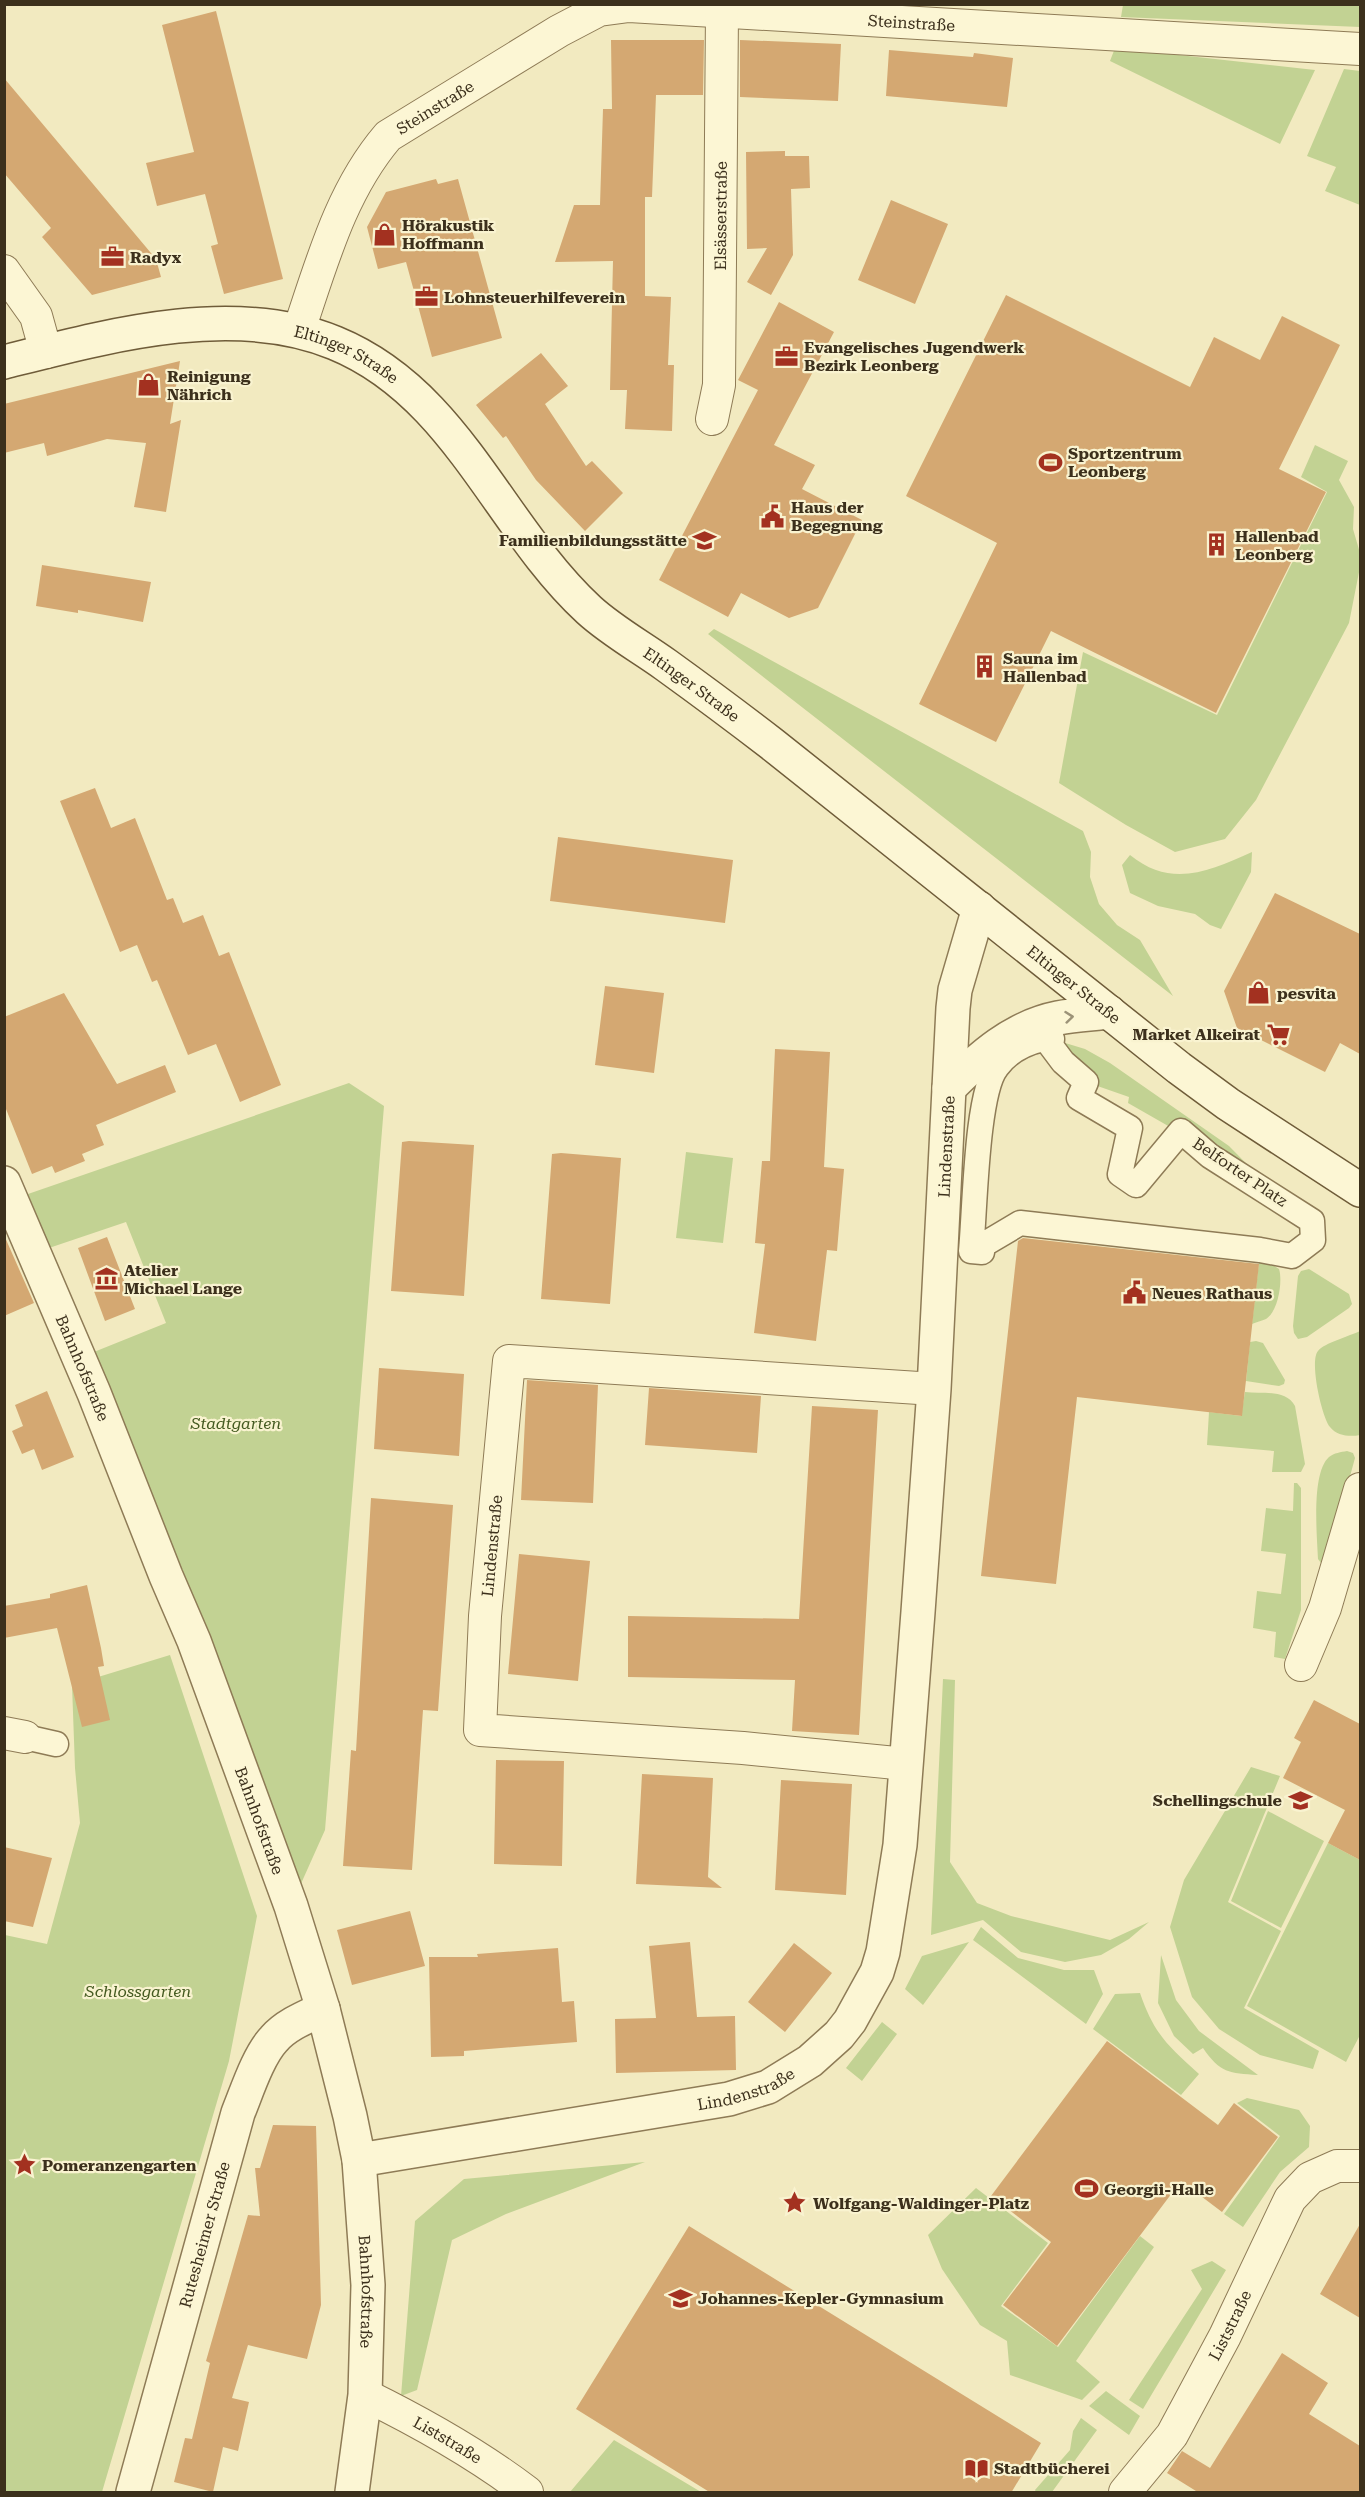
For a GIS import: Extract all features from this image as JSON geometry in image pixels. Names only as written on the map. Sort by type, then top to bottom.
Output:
[{"type":"street","name":"Steinstraße","points":[[299,330],[336,222],[369,159],[388,136],[598,7],[629,6],[722,12],[936,14],[1360,49]]},
{"type":"street","name":"Elsässerstraße","points":[[712,419],[719,385],[722,12]]},
{"type":"street","points":[[4,271],[36,316],[46,352]]},
{"type":"street","name":"Eltinger Straße","points":[[4,362],[113,337],[218,323],[299,330],[338,344],[389,371],[444,424],[548,565],[569,591],[593,614],[701,690],[1228,1104],[1360,1190]]},
{"type":"street","name":"Lindenstraße","points":[[358,2160],[729,2099],[768,2087],[810,2061],[839,2035],[850,2021],[880,1962],[895,1887],[906,1764],[934,1389],[956,990],[979,908]]},
{"type":"street","points":[[949,1088],[974,1064],[1014,1034],[1057,1018],[1109,1012]]},
{"type":"street","name":"Belforter Platz","points":[[1043,1039],[1052,1039],[1051,1046],[1063,1062],[1086,1082],[1079,1098],[1130,1128],[1120,1174],[1136,1185],[1181,1131],[1210,1156],[1312,1221],[1313,1240],[1292,1256],[1020,1223],[1007,1232],[983,1245],[982,1252],[971,1251],[983,1100],[996,1068],[1021,1046],[1043,1039]]},
{"type":"street","name":"Bahnhofstraße","points":[[4,1183],[94,1393],[194,1641],[291,1906],[322,2009],[350,2116],[358,2160],[368,2285],[365,2395],[352,2493]]},
{"type":"street","name":"Lindenstraße","points":[[906,1764],[743,1748],[480,1730],[485,1616],[509,1361],[934,1389]]},
{"type":"street","points":[[1301,1665],[1325,1608],[1360,1489]]},
{"type":"street","points":[[15,1735],[56,1744]]},
{"type":"street","name":"Rutesheimer Straße","points":[[133,2493],[238,2112],[257,2068],[273,2039],[297,2021],[322,2009]]},
{"type":"street","name":"Liststraße","points":[[1125,2493],[1172,2435],[1225,2336],[1290,2199],[1310,2178],[1349,2166]]},
{"type":"street","name":"Liststraße","points":[[365,2395],[432,2429],[499,2471],[527,2493]]},
{"type":"green space","points":[[1123,5],[1360,5],[1360,27],[1121,17]]},
{"type":"green space","points":[[1115,48],[1315,70],[1280,144],[1110,61]]},
{"type":"green space","points":[[1344,69],[1360,71],[1360,205],[1325,191],[1336,167],[1307,156]]},
{"type":"green space","points":[[1315,445],[1348,461],[1339,480],[1354,507],[1353,529],[1360,553],[1360,567],[1349,623],[1256,800],[1225,839],[1175,852],[1126,825],[1059,783],[1083,652],[1217,715],[1327,492],[1301,477]]},
{"type":"green space","points":[[714,629],[1083,831],[1091,852],[1090,877],[1099,904],[1117,925],[1140,940],[1173,996],[708,634]]},
{"type":"green space","points":[[1252,852],[1251,872],[1221,929],[1210,925],[1195,914],[1158,906],[1130,893],[1122,865],[1130,855],[1161,872],[1191,873],[1221,865]]},
{"type":"green space","points":[[1052,1039],[1085,1049],[1110,1063],[1229,1146],[1287,1205],[1181,1131],[1173,1122],[1170,1127],[1128,1103],[1129,1097],[1086,1082]]},
{"type":"green space","name":"Stadtgarten","points":[[349,1083],[384,1106],[325,1830],[291,1906],[79,1358],[166,1323],[126,1222],[49,1248],[28,1194]]},
{"type":"green space","points":[[686,1152],[733,1158],[723,1243],[676,1238]]},
{"type":"green space","points":[[1259,1262],[1268,1262],[1279,1269],[1280,1288],[1274,1310],[1266,1319],[1252,1324]]},
{"type":"green space","points":[[1309,1269],[1349,1294],[1352,1304],[1307,1337],[1298,1339],[1293,1326],[1298,1276],[1301,1271]]},
{"type":"green space","points":[[1360,1331],[1360,1435],[1348,1436],[1330,1427],[1323,1413],[1316,1377],[1316,1357],[1318,1351],[1326,1345]]},
{"type":"green space","points":[[1250,1342],[1263,1343],[1285,1380],[1284,1384],[1279,1386],[1246,1381]]},
{"type":"green space","points":[[1245,1392],[1280,1395],[1286,1397],[1295,1406],[1305,1464],[1301,1472],[1272,1472],[1274,1451],[1207,1445],[1209,1412],[1241,1416]]},
{"type":"green space","points":[[1347,1451],[1353,1453],[1355,1458],[1327,1560],[1321,1563],[1318,1559],[1316,1520],[1320,1476],[1323,1465],[1329,1457]]},
{"type":"green space","points":[[1294,1483],[1301,1488],[1301,1610],[1285,1659],[1274,1657],[1276,1632],[1253,1628],[1257,1591],[1281,1594],[1286,1554],[1261,1551],[1266,1508],[1293,1511]]},
{"type":"green space","name":"Schlossgarten","points":[[170,1655],[257,1916],[229,2061],[102,2492],[5,2492],[5,1935],[47,1944],[80,1823],[75,1768],[72,1685]]},
{"type":"green space","points":[[943,1679],[955,1680],[950,1862],[977,1903],[1011,1916],[1110,1940],[1149,1922],[1129,1939],[1101,1955],[1065,1962],[1021,1952],[983,1920],[931,1935]]},
{"type":"green space","points":[[1251,1767],[1280,1776],[1228,1902],[1281,1931],[1244,2008],[1319,2051],[1313,2069],[1260,2055],[1219,2029],[1192,1997],[1170,1927],[1184,1880]]},
{"type":"green space","points":[[1268,1811],[1324,1841],[1281,1928],[1231,1901]]},
{"type":"green space","points":[[1328,1843],[1360,1860],[1360,2035],[1346,2062],[1247,2006]]},
{"type":"green space","points":[[981,1927],[1018,1958],[1064,1970],[1094,1970],[1103,1994],[1086,2024],[973,1940]]},
{"type":"green space","points":[[969,1942],[923,2005],[905,1989],[922,1956]]},
{"type":"green space","points":[[1161,1955],[1176,2000],[1199,2031],[1258,2075],[1226,2070],[1220,2067],[1203,2048],[1193,2054],[1174,2036],[1158,2003]]},
{"type":"green space","points":[[1140,1993],[1151,2019],[1163,2038],[1199,2074],[1181,2095],[1093,2029],[1115,1994]]},
{"type":"green space","points":[[882,2022],[897,2034],[862,2081],[846,2068]]},
{"type":"green space","points":[[1247,2098],[1299,2110],[1310,2126],[1309,2147],[1280,2172],[1243,2227],[1224,2214],[1280,2136],[1237,2103]]},
{"type":"green space","points":[[645,2162],[506,2214],[452,2240],[417,2390],[401,2396],[415,2221],[464,2179]]},
{"type":"green space","points":[[976,2188],[1048,2243],[1001,2306],[1058,2347],[1140,2236],[1154,2247],[1076,2361],[1100,2382],[1082,2400],[1010,2375],[1007,2341],[980,2325],[942,2269],[928,2235]]},
{"type":"green space","points":[[1212,2261],[1226,2270],[1143,2409],[1129,2400],[1202,2289],[1191,2270]]},
{"type":"green space","points":[[1106,2391],[1140,2416],[1129,2435],[1089,2406]]},
{"type":"green space","points":[[1081,2418],[1097,2430],[1052,2492],[1036,2492],[1035,2490],[1070,2450],[1073,2431]]},
{"type":"green space","points":[[614,2440],[701,2492],[570,2492]]},
{"type":"building","points":[[216,11],[283,279],[224,294],[211,246],[218,244],[205,194],[157,206],[146,163],[194,152],[162,25]]},
{"type":"building","points":[[611,40],[704,40],[703,95],[656,95],[652,197],[645,197],[645,296],[671,297],[668,365],[674,365],[672,431],[625,429],[627,390],[610,390],[613,261],[555,262],[574,205],[600,205],[603,109],[612,109]]},
{"type":"building","points":[[740,40],[841,44],[838,101],[740,97]]},
{"type":"building","points":[[889,50],[973,57],[974,53],[1013,58],[1007,107],[886,96]]},
{"type":"building","points":[[4,78],[156,259],[161,277],[92,295],[42,237],[51,228],[4,173]]},
{"type":"building","points":[[785,151],[785,156],[809,156],[810,188],[791,189],[793,255],[771,295],[747,282],[767,248],[747,249],[746,152]]},
{"type":"building","points":[[436,179],[438,184],[458,179],[502,338],[432,357],[406,262],[378,269],[367,227],[386,192]]},
{"type":"building","points":[[891,200],[948,224],[915,304],[858,280]]},
{"type":"building","points":[[1006,295],[1190,387],[1214,337],[1260,360],[1282,316],[1340,345],[1279,469],[1326,492],[1216,713],[1051,631],[996,742],[919,704],[997,543],[906,496]]},
{"type":"building","name":"Haus der Begegnung","points":[[779,302],[834,332],[774,445],[815,465],[802,489],[862,520],[818,608],[789,618],[741,593],[728,617],[659,580],[758,390],[738,380]]},
{"type":"building","points":[[541,353],[568,386],[545,404],[586,466],[592,461],[623,493],[585,531],[536,480],[506,436],[503,438],[476,405]]},
{"type":"building","points":[[180,361],[170,424],[181,420],[166,512],[134,507],[146,443],[107,439],[47,456],[44,443],[4,453],[4,404]]},
{"type":"building","points":[[42,565],[151,582],[143,622],[78,610],[78,613],[36,606]]},
{"type":"building","points":[[95,788],[111,828],[135,818],[167,900],[173,898],[183,923],[203,915],[219,956],[229,952],[281,1085],[240,1102],[216,1044],[188,1055],[157,980],[152,982],[137,945],[120,952],[60,801]]},
{"type":"building","points":[[558,837],[733,860],[725,923],[550,901]]},
{"type":"building","points":[[1275,893],[1360,934],[1360,1054],[1340,1043],[1325,1072],[1237,1028],[1224,991]]},
{"type":"building","points":[[605,986],[664,993],[654,1073],[595,1065]]},
{"type":"building","points":[[64,993],[117,1084],[165,1065],[176,1092],[96,1125],[104,1145],[82,1154],[85,1161],[55,1173],[52,1166],[32,1174],[4,1104],[4,1017]]},
{"type":"building","points":[[775,1049],[830,1052],[824,1167],[844,1169],[837,1251],[827,1250],[816,1341],[754,1333],[765,1244],[755,1243],[762,1161],[770,1161]]},
{"type":"building","points":[[402,1142],[474,1145],[464,1296],[391,1291]]},
{"type":"building","points":[[552,1154],[621,1158],[610,1304],[541,1299]]},
{"type":"building","points":[[4,1235],[34,1303],[4,1316]]},
{"type":"building","name":"Atelier Michael Lange","points":[[107,1237],[135,1309],[105,1321],[78,1248]]},
{"type":"building","name":"Neues Rathaus","points":[[1023,1238],[1259,1264],[1242,1416],[1077,1397],[1056,1584],[981,1576],[1018,1241]]},
{"type":"building","points":[[379,1368],[464,1374],[459,1456],[374,1449]]},
{"type":"building","points":[[527,1380],[598,1385],[593,1503],[521,1500]]},
{"type":"building","points":[[649,1388],[761,1396],[757,1453],[645,1445]]},
{"type":"building","points":[[47,1391],[74,1457],[42,1470],[34,1449],[22,1454],[12,1431],[23,1426],[15,1405]]},
{"type":"building","points":[[812,1406],[878,1410],[859,1735],[792,1731],[795,1680],[628,1677],[628,1616],[799,1619]]},
{"type":"building","points":[[371,1498],[453,1505],[438,1711],[423,1710],[412,1870],[343,1866],[351,1750],[356,1751]]},
{"type":"building","points":[[519,1554],[590,1561],[578,1681],[508,1674]]},
{"type":"building","points":[[87,1585],[101,1648],[104,1666],[98,1667],[110,1720],[82,1727],[57,1628],[4,1638],[4,1606],[50,1598],[50,1594]]},
{"type":"building","points":[[1314,1700],[1360,1724],[1360,1860],[1328,1843],[1345,1810],[1283,1778],[1301,1742],[1294,1738]]},
{"type":"building","points":[[496,1760],[564,1761],[562,1866],[494,1864]]},
{"type":"building","points":[[642,1774],[713,1778],[708,1877],[722,1888],[636,1884]]},
{"type":"building","points":[[781,1780],[852,1784],[846,1895],[775,1890]]},
{"type":"building","points":[[4,1847],[52,1858],[33,1927],[4,1921]]},
{"type":"building","points":[[410,1911],[425,1966],[352,1985],[337,1930]]},
{"type":"building","points":[[690,1942],[697,2017],[735,2016],[736,2070],[616,2073],[615,2019],[656,2018],[649,1946]]},
{"type":"building","points":[[794,1943],[832,1973],[785,2032],[748,2002]]},
{"type":"building","points":[[558,1948],[562,2002],[574,2001],[577,2042],[464,2051],[464,2056],[431,2057],[429,1957],[478,1957],[477,1954]]},
{"type":"building","name":"Georgii-Halle","points":[[1107,2041],[1218,2125],[1234,2103],[1278,2137],[1222,2212],[1181,2181],[1057,2346],[1003,2305],[1051,2242],[991,2196]]},
{"type":"building","points":[[273,2125],[316,2126],[321,2305],[307,2359],[248,2345],[232,2398],[249,2402],[238,2451],[223,2447],[213,2492],[174,2482],[185,2438],[192,2439],[210,2363],[206,2361],[248,2215],[260,2216],[255,2168],[260,2168]]},
{"type":"building","points":[[1360,2224],[1360,2318],[1320,2294]]},
{"type":"building","points":[[689,2226],[1041,2443],[1011,2493],[711,2493],[576,2409]]},
{"type":"building","points":[[1282,2353],[1328,2383],[1309,2414],[1360,2446],[1360,2493],[1195,2493],[1196,2491],[1167,2473],[1182,2451],[1210,2468]]},
{"type":"place","name":"Hörakustik Hoffmann","points":[[384,234]]},
{"type":"place","name":"Radyx","points":[[112,257]]},
{"type":"place","name":"Lohnsteuerhilfeverein","points":[[426,297]]},
{"type":"place","name":"Evangelisches Jugendwerk Bezirk Leonberg","points":[[786,356]]},
{"type":"place","name":"Reinigung Nährich","points":[[149,385]]},
{"type":"place","name":"Sportzentrum Leonberg","points":[[1050,462]]},
{"type":"place","name":"Haus der Begegnung","points":[[773,516]]},
{"type":"place","name":"Familienbildungsstätte","points":[[705,540]]},
{"type":"place","name":"Hallenbad Leonberg","points":[[1217,545]]},
{"type":"place","name":"Sauna im Hallenbad","points":[[985,667]]},
{"type":"place","name":"pesvita","points":[[1259,993]]},
{"type":"place","name":"Market Alkeirat","points":[[1278,1034]]},
{"type":"place","name":"Atelier Michael Lange","points":[[106,1279]]},
{"type":"place","name":"Neues Rathaus","points":[[1134,1293]]},
{"type":"place","name":"Schellingschule","points":[[1300,1800]]},
{"type":"place","name":"Pomeranzengarten","points":[[24,2165]]},
{"type":"place","name":"Georgii-Halle","points":[[1086,2189]]},
{"type":"place","name":"Wolfgang-Waldinger-Platz","points":[[795,2203]]},
{"type":"place","name":"Johannes-Kepler-Gymnasium","points":[[680,2298]]},
{"type":"place","name":"Stadtbücherei","points":[[976,2468]]}]
